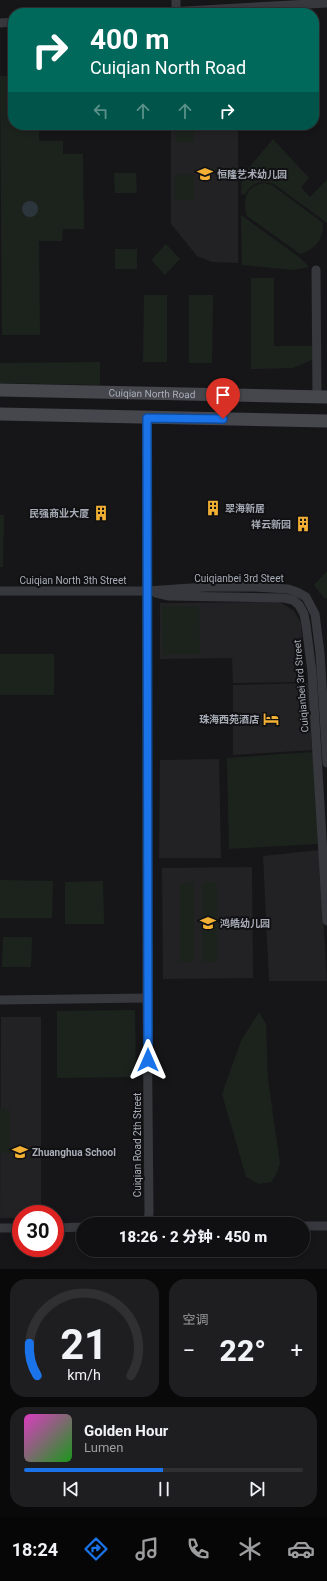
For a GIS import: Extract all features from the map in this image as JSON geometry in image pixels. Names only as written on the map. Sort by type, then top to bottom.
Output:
[{"type":"main road","name":"Cuiqian North Road","points":[[0,390],[322,397]]},
{"type":"main road","points":[[0,414],[327,421]]},
{"type":"street","points":[[233,8],[327,3]]},
{"type":"street","points":[[316,270],[322,397]]},
{"type":"street","name":"Cuiqian Road 2th Street","points":[[147,418],[148,1217]]},
{"type":"street","name":"Cuiqianbei 3rd Steet","points":[[147,591],[206,587],[288,588],[306,597],[315,614],[318,637],[327,762]]},
{"type":"street","name":"Cuiqian North 3th Street","points":[[0,591],[147,591]]},
{"type":"street","name":"Cuiqianbei 3rd Street","points":[[147,591],[169,596],[284,598],[293,600],[299,604],[304,614],[312,672],[327,921]]},
{"type":"street","points":[[0,1000],[147,998]]},
{"type":"street","points":[[310,1226],[327,1226]]},
{"type":"street","points":[[64,1228],[76,1227]]},
{"type":"street","points":[[0,1228],[12,1228]]},
{"type":"shaded area","points":[[0,76],[8,76],[8,130],[39,130],[39,141],[63,141],[63,154],[83,154],[84,229],[63,229],[62,241],[39,241],[40,335],[2,335]]},
{"type":"shaded area","name":"恒隆艺术幼儿园","points":[[171,130],[238,130],[238,263],[212,262],[197,256],[171,224]]},
{"type":"shaded area","points":[[175,130],[194,130],[194,142],[175,142]]},
{"type":"shaded area","points":[[273,139],[309,178],[301,187],[310,197],[327,180],[327,223],[274,184],[265,182],[257,183],[250,187],[245,195],[241,194],[242,176]]},
{"type":"shaded area","points":[[114,173],[136,173],[137,193],[115,193]]},
{"type":"shaded area","points":[[175,175],[194,175],[194,200],[175,200]]},
{"type":"shaded area","points":[[265,183],[272,185],[323,223],[322,235],[318,243],[300,254],[247,216],[245,199],[247,194],[253,187]]},
{"type":"shaded area","points":[[30,201],[36,203],[38,209],[36,215],[30,217],[24,215],[22,209],[24,203]]},
{"type":"shaded area","points":[[241,215],[299,257],[309,267],[293,270],[242,265]]},
{"type":"shaded area","points":[[166,244],[180,259],[165,275],[151,260]]},
{"type":"shaded area","points":[[115,249],[137,249],[137,269],[115,269]]},
{"type":"shaded area","points":[[251,278],[274,278],[274,346],[312,346],[312,360],[293,368],[251,369]]},
{"type":"shaded area","points":[[144,295],[167,295],[167,362],[143,362]]},
{"type":"shaded area","points":[[189,295],[213,295],[212,363],[189,363]]},
{"type":"shaded area","points":[[100,362],[100,385],[0,383],[0,363]]},
{"type":"shaded area","points":[[0,515],[4,515],[3,567],[0,567]]},
{"type":"shaded area","points":[[327,571],[327,598],[324,598],[314,585]]},
{"type":"shaded area","points":[[280,602],[294,611],[301,623],[305,682],[233,683],[232,658],[160,659],[160,603]]},
{"type":"shaded area","points":[[162,606],[199,606],[200,654],[163,655]]},
{"type":"shaded area","points":[[0,654],[54,654],[54,695],[0,695]]},
{"type":"shaded area","name":"珠海西苑酒店","points":[[308,683],[312,750],[233,755],[233,685]]},
{"type":"shaded area","points":[[313,752],[318,844],[229,849],[227,758]]},
{"type":"shaded area","points":[[219,759],[221,858],[159,858],[160,760]]},
{"type":"shaded area","points":[[319,850],[327,981],[269,981],[263,856]]},
{"type":"shaded area","name":"鸿皓幼儿园","points":[[252,867],[253,978],[163,979],[162,868]]},
{"type":"shaded area","points":[[0,880],[53,881],[52,918],[0,918]]},
{"type":"shaded area","points":[[103,881],[104,924],[65,924],[65,882]]},
{"type":"shaded area","points":[[203,882],[217,882],[217,962],[203,962]]},
{"type":"shaded area","points":[[180,883],[194,883],[194,962],[180,962]]},
{"type":"shaded area","points":[[3,937],[32,937],[31,967],[2,967]]},
{"type":"shaded area","points":[[135,1010],[136,1077],[57,1078],[57,1011]]},
{"type":"shaded area","points":[[259,1012],[266,1024],[268,1080],[280,1163],[276,1175],[271,1182],[259,1184],[246,1177],[222,1094],[241,1041]]},
{"type":"shaded area","name":"Zhuanghua School","points":[[1,1017],[41,1017],[41,1205],[12,1205],[12,1218],[0,1218]]},
{"type":"shaded area","points":[[0,1109],[10,1109],[10,1153],[0,1153]]},
{"type":"place","name":"恒隆艺术幼儿园","points":[[205,174]]},
{"type":"place","name":"翠海新居","points":[[213,508]]},
{"type":"place","name":"民强商业大厦","points":[[101,513]]},
{"type":"place","name":"祥云新园","points":[[303,524]]},
{"type":"place","name":"珠海西苑酒店","points":[[271,719]]},
{"type":"place","name":"鸿皓幼儿园","points":[[208,923]]},
{"type":"place","name":"Zhuanghua School","points":[[20,1152]]},
{"type":"route","points":[[148,1060],[147,418],[223,419]]}]
